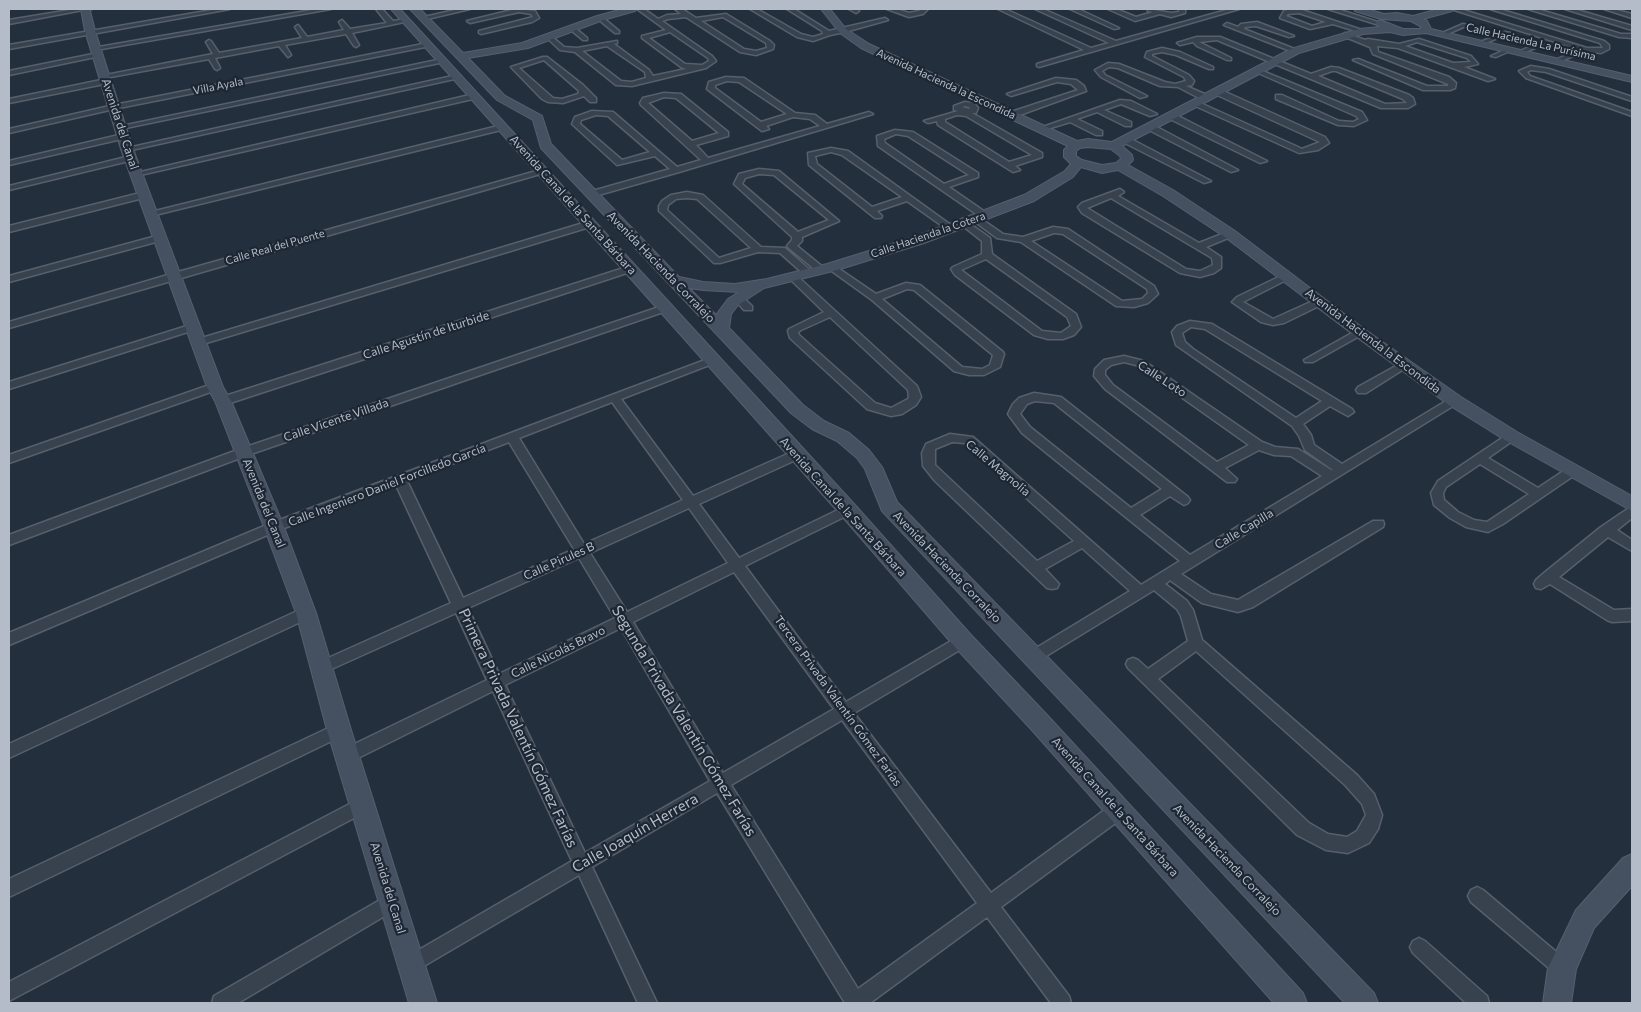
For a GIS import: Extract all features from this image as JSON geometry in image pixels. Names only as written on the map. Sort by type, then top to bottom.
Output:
[{"type":"street","points":[[9,22],[86,9]]},
{"type":"street","name":"Avenida del Canal","points":[[86,9],[127,149],[219,394],[274,527],[306,613],[339,730],[348,754],[423,1003]]},
{"type":"street","points":[[9,73],[95,45],[227,9]]},
{"type":"street","points":[[9,47],[95,45],[328,9]]},
{"type":"street","points":[[9,101],[166,62],[214,56],[262,44],[281,44],[348,32],[398,15],[467,9]]},
{"type":"street","points":[[9,188],[127,149],[450,58],[524,46],[626,9]]},
{"type":"street","points":[[576,50],[614,81],[626,84],[640,83],[649,79],[674,75],[711,63],[713,60],[640,9]]},
{"type":"street","points":[[678,9],[753,59]]},
{"type":"street","points":[[753,9],[799,36],[810,39],[885,20]]},
{"type":"street","points":[[790,9],[825,35]]},
{"type":"street","name":"Avenida Hacienda la Escondida","points":[[825,9],[843,31],[894,61],[1076,145]]},
{"type":"street","points":[[890,9],[904,14],[923,11]]},
{"type":"street","points":[[1000,9],[1090,51]]},
{"type":"street","points":[[1038,9],[1115,43]]},
{"type":"street","points":[[1073,9],[1114,27],[1090,32]]},
{"type":"street","points":[[1111,9],[1135,19],[1158,13],[1180,13],[1196,21]]},
{"type":"street","points":[[1148,9],[1158,13]]},
{"type":"street","points":[[1039,65],[1236,9]]},
{"type":"street","points":[[1114,146],[1295,51],[1362,31],[1385,23],[1397,16],[1413,19],[1427,26],[1424,30],[1409,32],[1385,23],[1331,9]]},
{"type":"street","points":[[1360,9],[1385,23]]},
{"type":"street","points":[[1413,19],[1449,9]]},
{"type":"street","points":[[1454,9],[1586,50],[1601,51],[1606,49],[1606,45],[1602,42],[1493,9]]},
{"type":"street","points":[[1535,9],[1632,38]]},
{"type":"street","points":[[1568,9],[1632,28]]},
{"type":"street","points":[[1607,9],[1632,16]]},
{"type":"street","points":[[459,10],[490,40]]},
{"type":"street","points":[[470,21],[521,10],[532,12],[536,18],[481,32]]},
{"type":"street","points":[[1332,22],[1310,28],[1285,19],[1282,15],[1296,10],[1362,31]]},
{"type":"street","points":[[695,20],[723,14],[771,45],[770,49],[756,53],[742,51]]},
{"type":"street","points":[[398,15],[428,45],[450,58]]},
{"type":"street","name":"Avenida Hacienda Corralejo","points":[[398,15],[472,79],[507,103],[538,118],[545,145],[797,409],[818,425],[843,438],[864,454],[873,467],[889,506],[1364,1003]]},
{"type":"street","points":[[658,21],[674,16],[688,15]]},
{"type":"street","points":[[600,18],[616,32]]},
{"type":"street","points":[[1507,25],[1524,18]]},
{"type":"street","points":[[342,22],[356,45]]},
{"type":"street","points":[[1240,30],[1243,25],[1257,24],[1291,36],[1272,42]]},
{"type":"street","points":[[1227,25],[1295,51]]},
{"type":"street","points":[[1443,34],[1466,26]]},
{"type":"street","points":[[298,27],[306,40]]},
{"type":"street","points":[[572,29],[584,39]]},
{"type":"street","points":[[672,30],[644,37],[683,66],[701,67]]},
{"type":"street","name":"Calle Hacienda La Purísima","points":[[1424,30],[1632,79]]},
{"type":"street","points":[[1481,43],[1507,33]]},
{"type":"street","points":[[1347,35],[1378,44],[1399,46],[1491,80]]},
{"type":"street","points":[[1347,35],[1374,46],[1375,53]]},
{"type":"street","points":[[1201,37],[1196,42],[1199,46],[1227,58],[1249,50]]},
{"type":"street","points":[[1180,43],[1201,37],[1218,38],[1401,113]]},
{"type":"street","points":[[545,39],[562,49],[576,50],[612,42],[647,71],[650,75],[649,79]]},
{"type":"street","points":[[545,39],[549,54],[583,91],[594,100]]},
{"type":"street","points":[[1399,46],[1415,40],[1420,41],[1469,57],[1474,60],[1475,64],[1452,65]]},
{"type":"street","points":[[209,42],[217,68]]},
{"type":"street","points":[[281,44],[288,55]]},
{"type":"street","points":[[1521,52],[1540,44]]},
{"type":"street","name":"Villa Ayala","points":[[9,131],[114,107],[428,45]]},
{"type":"street","points":[[496,63],[524,46]]},
{"type":"street","points":[[1148,57],[1149,53],[1157,50],[1173,52],[1211,68],[1203,71]]},
{"type":"street","points":[[1494,56],[1509,50]]},
{"type":"street","points":[[1139,53],[1186,82],[1212,95],[1322,139],[1324,143],[1315,148],[1302,151],[1295,149],[1195,104]]},
{"type":"street","points":[[1375,53],[1446,79],[1452,82],[1452,86],[1450,88],[1426,88],[1356,60],[1375,53]]},
{"type":"street","points":[[549,54],[514,67],[545,97],[557,101],[571,99],[582,95],[583,91]]},
{"type":"street","points":[[1556,61],[1571,54]]},
{"type":"street","points":[[1108,60],[1163,84]]},
{"type":"street","points":[[1119,66],[1104,66],[1098,72],[1142,93]]},
{"type":"street","points":[[1312,76],[1331,68],[1337,69],[1406,96],[1411,104],[1395,107],[1384,106]]},
{"type":"street","points":[[1631,113],[1518,72],[1531,68],[1547,70],[1632,99]]},
{"type":"street","points":[[1258,71],[1373,119]]},
{"type":"street","points":[[1154,87],[1163,84],[1186,82],[1195,73]]},
{"type":"street","points":[[793,116],[741,80],[732,78],[720,80],[712,84],[711,89],[762,127],[793,116],[812,117],[826,126]]},
{"type":"street","points":[[127,149],[472,79]]},
{"type":"street","points":[[9,163],[127,149],[472,79]]},
{"type":"street","name":"Avenida Canal de la Santa Bárbara","points":[[472,79],[502,127],[848,510],[963,641],[1293,1003]]},
{"type":"street","points":[[1011,94],[1056,80],[1073,82],[1082,91],[1011,115]]},
{"type":"street","points":[[1301,89],[1279,97],[1338,123],[1360,122],[1363,117],[1359,114]]},
{"type":"street","points":[[1019,91],[1027,96]]},
{"type":"street","points":[[644,103],[656,96],[668,94],[678,96],[725,134],[691,144]]},
{"type":"street","points":[[636,98],[691,144],[707,161]]},
{"type":"street","points":[[1035,100],[1043,105]]},
{"type":"street","points":[[958,112],[957,108],[959,106],[971,106],[983,102]]},
{"type":"street","points":[[1041,129],[1124,102],[1152,114]]},
{"type":"street","points":[[603,108],[676,170]]},
{"type":"street","points":[[1098,110],[1128,124]]},
{"type":"street","points":[[610,114],[600,112],[587,114],[578,119],[576,124],[617,162],[623,163],[656,153]]},
{"type":"street","points":[[928,121],[958,112],[968,114],[1039,154],[1013,168],[941,123],[940,121],[943,117]]},
{"type":"street","points":[[592,194],[870,114]]},
{"type":"street","points":[[1171,116],[1264,160]]},
{"type":"street","points":[[1070,119],[1099,133]]},
{"type":"street","points":[[909,126],[880,138],[881,144],[943,187],[976,220],[1000,236],[1024,240],[1120,304],[1134,304],[1145,301],[1154,294],[1151,288],[1065,231],[1053,230],[1024,240]]},
{"type":"street","points":[[151,213],[502,127]]},
{"type":"street","points":[[1150,128],[1234,170]]},
{"type":"street","points":[[891,133],[910,134],[975,175],[943,187]]},
{"type":"street","points":[[1126,140],[1207,181]]},
{"type":"street","points":[[1094,143],[1114,146],[1126,155],[1126,160],[1120,166],[1102,169],[1078,163],[1070,157],[1070,150],[1076,145],[1094,143]]},
{"type":"street","points":[[908,198],[874,213],[813,165],[811,155],[831,150],[845,153],[951,228]]},
{"type":"street","name":"Calle Hacienda la Cotera","points":[[720,328],[724,314],[743,303],[748,291],[767,283],[820,270],[976,220],[1029,198],[1069,174],[1078,163]]},
{"type":"street","name":"Avenida Hacienda la Escondida","points":[[1120,166],[1168,193],[1230,234],[1403,365],[1454,401],[1511,436],[1632,504]]},
{"type":"street","points":[[738,184],[742,176],[750,173],[766,171],[776,173],[835,221],[797,236]]},
{"type":"street","name":"Calle Real del Puente","points":[[9,325],[174,276],[543,172]]},
{"type":"street","points":[[700,197],[687,195],[674,197],[665,203],[663,211],[718,261],[758,249],[782,250],[797,242],[797,236],[728,176]]},
{"type":"street","points":[[688,187],[758,249]]},
{"type":"street","points":[[1116,193],[1199,246],[1218,259],[1218,266],[1211,271],[1200,274],[1183,270],[1084,211],[1082,207],[1116,193]]},
{"type":"street","points":[[9,229],[144,194]]},
{"type":"street","points":[[976,220],[987,240],[987,255]]},
{"type":"street","points":[[9,386],[590,224]]},
{"type":"street","points":[[1199,246],[1230,234]]},
{"type":"street","points":[[9,279],[160,238]]},
{"type":"street","points":[[792,246],[820,270]]},
{"type":"street","points":[[782,250],[875,298],[958,369],[969,372],[984,372],[996,367],[999,354],[917,287],[912,285],[875,298]]},
{"type":"street","points":[[987,255],[1072,316],[1076,327],[1070,333],[1063,336],[1048,336],[1038,333],[958,273],[956,268],[987,255]]},
{"type":"street","name":"Calle Agustín de Iturbide","points":[[9,459],[630,269]]},
{"type":"street","points":[[1287,276],[1237,302],[1265,320],[1273,322],[1280,321],[1319,302]]},
{"type":"street","points":[[793,277],[913,389],[915,396],[912,402],[898,411],[891,412],[871,406],[794,336],[793,332],[831,313]]},
{"type":"street","points":[[674,280],[711,287],[735,288],[767,283]]},
{"type":"street","name":"Calle Vicente Villada","points":[[9,540],[244,452],[665,308]]},
{"type":"street","points":[[1336,473],[1309,447],[1305,434],[1296,423],[1189,351],[1180,343],[1177,332],[1181,328],[1198,324],[1208,326],[1348,412]]},
{"type":"street","points":[[1309,360],[1359,332]]},
{"type":"street","name":"Calle Loto","points":[[1216,468],[1109,387],[1099,376],[1103,365],[1124,358],[1140,363],[1258,445],[1274,450],[1294,452],[1336,473]]},
{"type":"street","name":"Calle Ingeniero Daniel Forcilledo García","points":[[9,640],[274,527],[513,438],[713,360]]},
{"type":"street","points":[[1362,390],[1403,365]]},
{"type":"street","points":[[1184,500],[1057,400],[1034,397],[1023,401],[1016,407],[1014,414],[1026,430],[1190,562]]},
{"type":"street","name":"Tercera Privada Valentín Gómez Farías","points":[[615,398],[843,710],[1062,1003]]},
{"type":"street","points":[[1296,423],[1330,401]]},
{"type":"street","name":"Calle Capilla","points":[[1033,657],[1454,401]]},
{"type":"street","points":[[1511,436],[1442,484],[1437,493],[1438,502],[1454,515],[1471,524],[1488,527],[1572,471]]},
{"type":"street","name":"Segunda Privada Valentín Gómez Farías","points":[[513,438],[583,550],[720,783],[856,1003]]},
{"type":"street","name":"Calle Magnolia","points":[[1036,568],[939,478],[929,466],[928,453],[930,447],[950,438],[970,440],[1140,592]]},
{"type":"street","points":[[1231,479],[1216,468],[1258,445]]},
{"type":"street","name":"Calle Pirules B","points":[[322,667],[796,454]]},
{"type":"street","points":[[1479,458],[1539,494]]},
{"type":"street","name":"Primera Privada Valentín Gómez Farías","points":[[400,480],[648,1003]]},
{"type":"street","points":[[1130,515],[1170,490]]},
{"type":"street","name":"Calle Nicolás Bravo","points":[[348,754],[848,510]]},
{"type":"street","points":[[1632,510],[1545,581],[1612,616],[1632,615]]},
{"type":"street","points":[[1171,574],[1207,599],[1238,606],[1248,603],[1378,524]]},
{"type":"street","points":[[1606,530],[1632,546]]},
{"type":"street","points":[[1052,584],[1036,568],[1083,542]]},
{"type":"street","points":[[1133,664],[1303,829],[1326,842],[1348,846],[1363,837],[1372,823],[1374,815],[1368,799],[1351,780],[1196,643],[1188,614],[1182,605],[1155,583]]},
{"type":"street","points":[[9,751],[306,613]]},
{"type":"street","name":"Calle Joaquín Herrera","points":[[411,964],[963,641]]},
{"type":"street","points":[[1148,678],[1196,643]]},
{"type":"street","points":[[9,888],[339,730]]},
{"type":"street","points":[[9,992],[363,805]]},
{"type":"street","points":[[856,1003],[988,904],[1119,810]]},
{"type":"street","points":[[1557,1003],[1562,968],[1585,919],[1632,867]]},
{"type":"street","points":[[1477,896],[1562,968]]},
{"type":"street","points":[[220,1003],[392,902]]},
{"type":"street","points":[[1419,947],[1480,1003]]}]
